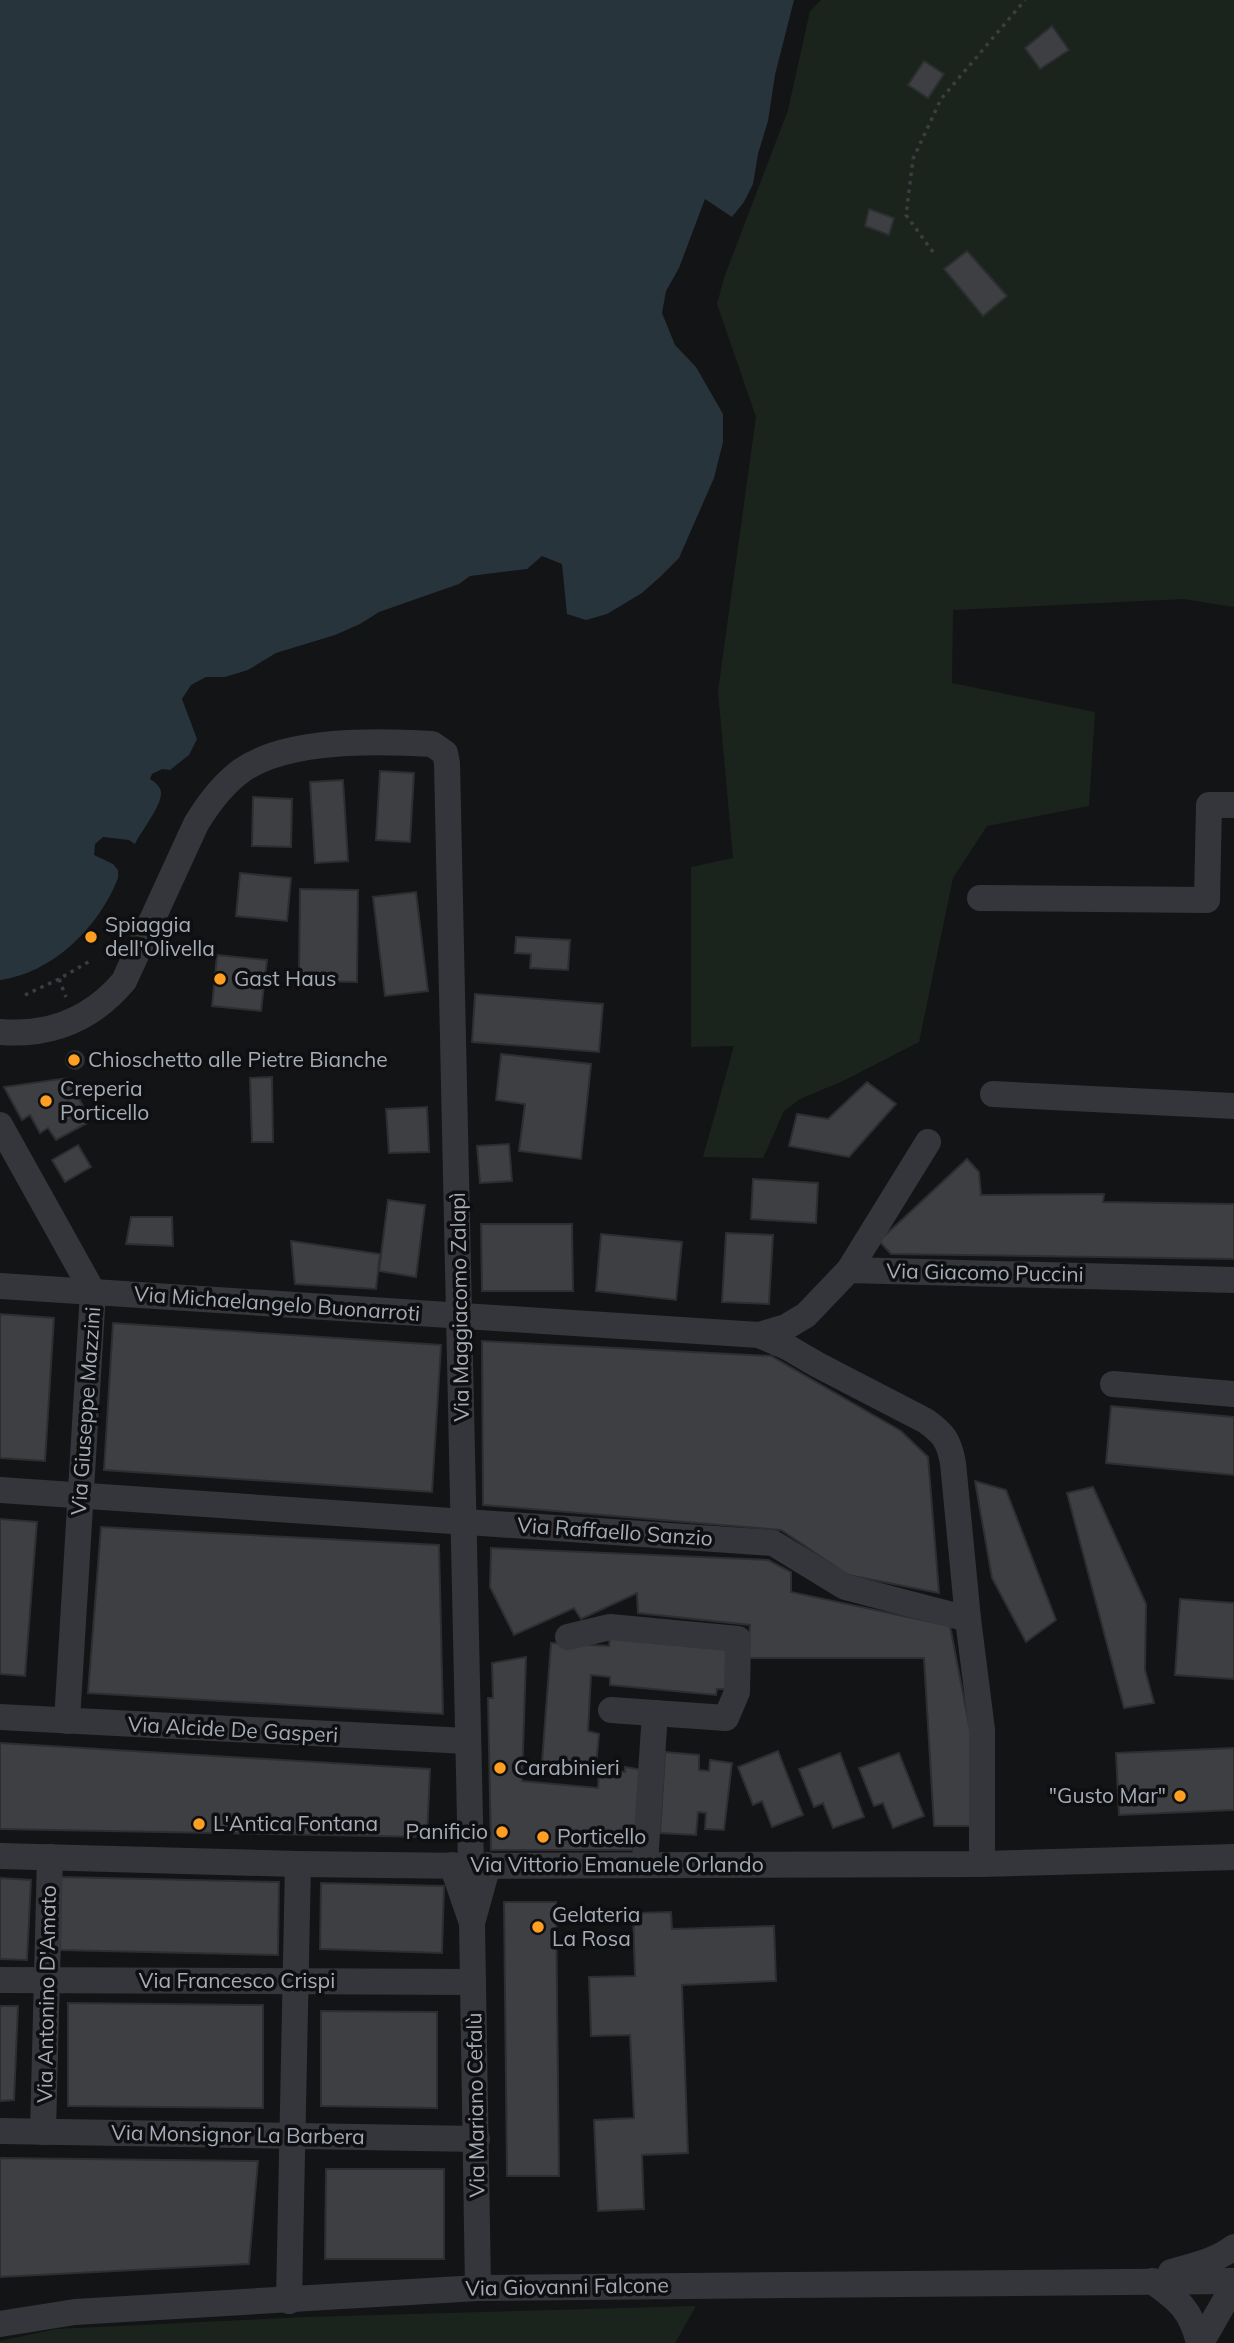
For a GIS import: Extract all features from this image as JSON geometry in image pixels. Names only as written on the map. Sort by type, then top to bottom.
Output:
[{"type":"street","name":"Via Maggiacomo Zalapì","points":[[0,1032],[23,1034],[47,1031],[75,1021],[96,1009],[111,996],[124,981],[196,824],[211,801],[242,771],[279,754],[338,743],[427,744],[442,750],[447,763],[470,1865]]},
{"type":"street","points":[[980,898],[1208,900],[1209,805],[1234,805]]},
{"type":"street","points":[[993,1094],[1234,1106]]},
{"type":"street","name":"Via Giuseppe Mazzini","points":[[0,1125],[93,1292],[67,1721]]},
{"type":"street","points":[[759,1335],[786,1327],[806,1315],[849,1270],[928,1142]]},
{"type":"street","name":"Via Giacomo Puccini","points":[[849,1270],[1234,1280]]},
{"type":"street","name":"Via Michaelangelo Buonarroti","points":[[0,1286],[759,1335]]},
{"type":"street","points":[[759,1335],[787,1347],[926,1421],[940,1431],[949,1445],[982,1730],[982,1864]]},
{"type":"street","points":[[1113,1384],[1234,1394]]},
{"type":"street","name":"Via Raffaello Sanzio","points":[[0,1490],[773,1543],[845,1587],[968,1619]]},
{"type":"street","points":[[568,1637],[610,1627],[738,1639],[737,1692],[726,1718],[611,1710]]},
{"type":"street","points":[[645,1863],[655,1713]]},
{"type":"street","name":"Via Alcide De Gasperi","points":[[0,1717],[467,1741]]},
{"type":"street","name":"Via Vittorio Emanuele Orlando","points":[[0,1856],[298,1864],[470,1865],[982,1864],[1234,1857]]},
{"type":"street","name":"Via Antonino D'Amato","points":[[43,2132],[50,1857]]},
{"type":"street","points":[[289,2301],[298,1864]]},
{"type":"street","name":"Via Mariano Cefalù","points":[[470,1865],[472,1923]]},
{"type":"street","name":"Via Mariano Cefalù","points":[[470,1865],[478,2288]]},
{"type":"street","name":"Via Francesco Crispi","points":[[0,1980],[473,1982]]},
{"type":"street","name":"Via Monsignor La Barbera","points":[[0,2131],[477,2139]]},
{"type":"street","name":"Via Giovanni Falcone","points":[[1144,2281],[1199,2265],[1234,2247]]},
{"type":"street","points":[[1144,2281],[1179,2301],[1194,2322],[1202,2343]]},
{"type":"street","name":"Via Giovanni Falcone","points":[[0,2324],[75,2312],[478,2288],[1144,2281],[1234,2283]]},
{"type":"street","points":[[1202,2343],[1234,2283]]},
{"type":"street","points":[[1202,2343],[1234,2319]]},
{"type":"path","points":[[933,252],[906,215],[913,159],[941,100],[1025,0]]},
{"type":"path","points":[[25,995],[90,961]]},
{"type":"shaded area","points":[[0,0],[794,0],[775,75],[768,121],[753,184],[732,217],[705,199],[679,268],[666,291],[662,313],[675,345],[696,367],[723,414],[723,442],[714,478],[679,558],[642,593],[607,614],[586,620],[567,614],[562,564],[542,556],[527,569],[470,576],[459,584],[379,612],[335,635],[276,653],[248,670],[225,677],[206,677],[191,685],[182,699],[197,739],[189,755],[170,770],[162,769],[152,774],[150,779],[160,788],[160,798],[135,844],[129,840],[103,837],[95,844],[94,855],[113,864],[118,870],[118,878],[99,914],[72,945],[56,958],[20,976],[0,980]]},
{"type":"shaded area","points":[[821,0],[1234,0],[1234,607],[1183,599],[953,610],[952,683],[1095,712],[1089,806],[987,826],[953,878],[919,1042],[843,1081],[800,1099],[784,1111],[763,1158],[703,1157],[734,1046],[691,1047],[691,867],[733,858],[718,691],[756,417],[717,304],[724,278],[788,110],[810,11]]},
{"type":"shaded area","points":[[696,2306],[675,2343],[0,2343],[56,2329],[306,2317]]},
{"type":"building","points":[[1052,26],[1069,50],[1040,69],[1025,48]]},
{"type":"building","points":[[924,61],[944,74],[928,98],[908,85]]},
{"type":"building","points":[[869,209],[894,218],[889,235],[865,226]]},
{"type":"building","points":[[967,251],[1007,296],[983,316],[944,269]]},
{"type":"building","points":[[380,771],[414,773],[410,842],[376,840]]},
{"type":"building","points":[[343,780],[348,861],[315,863],[310,782]]},
{"type":"building","points":[[253,797],[292,799],[291,847],[252,846]]},
{"type":"building","points":[[240,873],[291,878],[287,921],[236,916]]},
{"type":"building","points":[[300,889],[358,890],[357,982],[299,981]]},
{"type":"building","points":[[416,892],[428,991],[385,996],[373,897]]},
{"type":"building","points":[[516,937],[570,940],[568,970],[530,968],[531,954],[515,953]]},
{"type":"building","points":[[217,955],[267,960],[261,1011],[212,1006]]},
{"type":"building","points":[[475,994],[603,1004],[599,1052],[472,1042]]},
{"type":"building","points":[[75,1051],[81,1054],[84,1060],[81,1066],[75,1069],[69,1066],[66,1060],[69,1054]]},
{"type":"building","points":[[501,1054],[591,1064],[581,1159],[519,1151],[525,1104],[496,1100]]},
{"type":"building","points":[[272,1077],[273,1142],[252,1142],[250,1078]]},
{"type":"building","name":"Creperia Porticello","points":[[68,1078],[91,1121],[56,1140],[48,1128],[40,1133],[30,1115],[22,1120],[4,1087]]},
{"type":"building","points":[[867,1082],[896,1104],[849,1157],[789,1146],[797,1114],[828,1119]]},
{"type":"building","points":[[427,1107],[429,1152],[389,1153],[386,1109]]},
{"type":"building","points":[[509,1144],[512,1181],[480,1183],[477,1146]]},
{"type":"building","points":[[78,1145],[91,1167],[65,1182],[52,1160]]},
{"type":"building","points":[[967,1159],[979,1172],[981,1195],[1104,1194],[1103,1202],[1234,1204],[1234,1259],[891,1254],[879,1241]]},
{"type":"building","points":[[753,1179],[818,1183],[816,1223],[751,1219]]},
{"type":"building","points":[[388,1200],[425,1205],[416,1277],[379,1271]]},
{"type":"building","points":[[131,1217],[172,1217],[173,1246],[126,1244]]},
{"type":"building","points":[[481,1224],[572,1224],[573,1291],[482,1291]]},
{"type":"building","points":[[726,1233],[773,1235],[769,1304],[722,1302]]},
{"type":"building","points":[[601,1234],[682,1242],[676,1300],[596,1291]]},
{"type":"building","points":[[291,1241],[380,1254],[376,1289],[295,1284]]},
{"type":"building","points":[[0,1314],[54,1318],[45,1461],[0,1458]]},
{"type":"building","points":[[113,1323],[441,1345],[432,1492],[104,1470]]},
{"type":"building","points":[[482,1341],[771,1356],[901,1431],[928,1457],[939,1593],[848,1575],[781,1530],[483,1505]]},
{"type":"building","points":[[1111,1406],[1234,1417],[1234,1475],[1106,1463]]},
{"type":"building","points":[[975,1481],[1006,1490],[1056,1620],[1026,1642],[992,1578]]},
{"type":"building","points":[[1093,1487],[1146,1604],[1145,1670],[1154,1703],[1124,1708],[1067,1493]]},
{"type":"building","points":[[0,1519],[37,1522],[25,1676],[0,1674]]},
{"type":"building","points":[[101,1527],[439,1545],[443,1714],[88,1693]]},
{"type":"building","points":[[491,1548],[768,1560],[791,1572],[791,1592],[950,1626],[972,1740],[971,1826],[934,1826],[924,1658],[747,1658],[750,1625],[638,1613],[637,1593],[581,1619],[574,1608],[514,1635],[490,1587]]},
{"type":"building","points":[[1180,1599],[1234,1603],[1234,1679],[1175,1675]]},
{"type":"building","points":[[610,1637],[731,1647],[727,1689],[717,1689],[716,1695],[610,1685],[610,1677],[591,1675],[588,1731],[599,1734],[596,1766],[542,1762],[551,1643],[609,1646]]},
{"type":"building","points":[[526,1657],[522,1781],[598,1788],[599,1769],[625,1772],[625,1767],[643,1770],[633,1850],[491,1850],[488,1698],[493,1698],[492,1663]]},
{"type":"building","points":[[0,1743],[430,1769],[427,1837],[0,1829]]},
{"type":"building","points":[[1234,1748],[1234,1810],[1119,1815],[1116,1753]]},
{"type":"building","points":[[778,1751],[803,1815],[772,1827],[762,1801],[753,1805],[738,1767]]},
{"type":"building","points":[[665,1752],[699,1755],[699,1770],[709,1771],[710,1760],[732,1763],[724,1830],[705,1829],[706,1813],[698,1812],[696,1835],[660,1833]]},
{"type":"building","points":[[840,1753],[864,1817],[833,1828],[823,1803],[814,1807],[799,1769]]},
{"type":"building","points":[[899,1753],[924,1816],[893,1828],[883,1803],[874,1806],[859,1768]]},
{"type":"building","points":[[61,1877],[279,1882],[278,1955],[60,1950]]},
{"type":"building","points":[[0,1878],[31,1880],[27,1960],[0,1959]]},
{"type":"building","points":[[321,1883],[444,1886],[442,1953],[320,1949]]},
{"type":"building","points":[[504,1902],[556,1902],[559,2176],[507,2176]]},
{"type":"building","points":[[671,1912],[672,1929],[774,1926],[776,1981],[682,1985],[688,2153],[642,2155],[644,2209],[598,2211],[594,2120],[634,2118],[630,2035],[591,2036],[589,1977],[635,1976],[633,1913]]},
{"type":"building","points":[[68,2003],[263,2005],[263,2108],[68,2106]]},
{"type":"building","points":[[0,2006],[18,2006],[14,2100],[0,2101]]},
{"type":"building","points":[[321,2011],[437,2012],[437,2108],[321,2106]]},
{"type":"building","points":[[0,2158],[258,2161],[249,2264],[0,2277]]},
{"type":"building","points":[[326,2169],[444,2169],[444,2259],[325,2259]]},
{"type":"place","name":"Spiaggia dell'Olivella","points":[[91,937]]},
{"type":"place","name":"Gast Haus","points":[[220,979]]},
{"type":"place","name":"Chioschetto alle Pietre Bianche","points":[[74,1060]]},
{"type":"place","name":"Creperia Porticello","points":[[46,1101]]},
{"type":"place","name":"Carabinieri","points":[[500,1768]]},
{"type":"place","name":"\"Gusto Mar\"","points":[[1180,1796]]},
{"type":"place","name":"L'Antica Fontana","points":[[199,1824]]},
{"type":"place","name":"Panificio","points":[[502,1832]]},
{"type":"place","name":"Porticello","points":[[543,1837]]},
{"type":"place","name":"Gelateria La Rosa","points":[[538,1927]]}]
